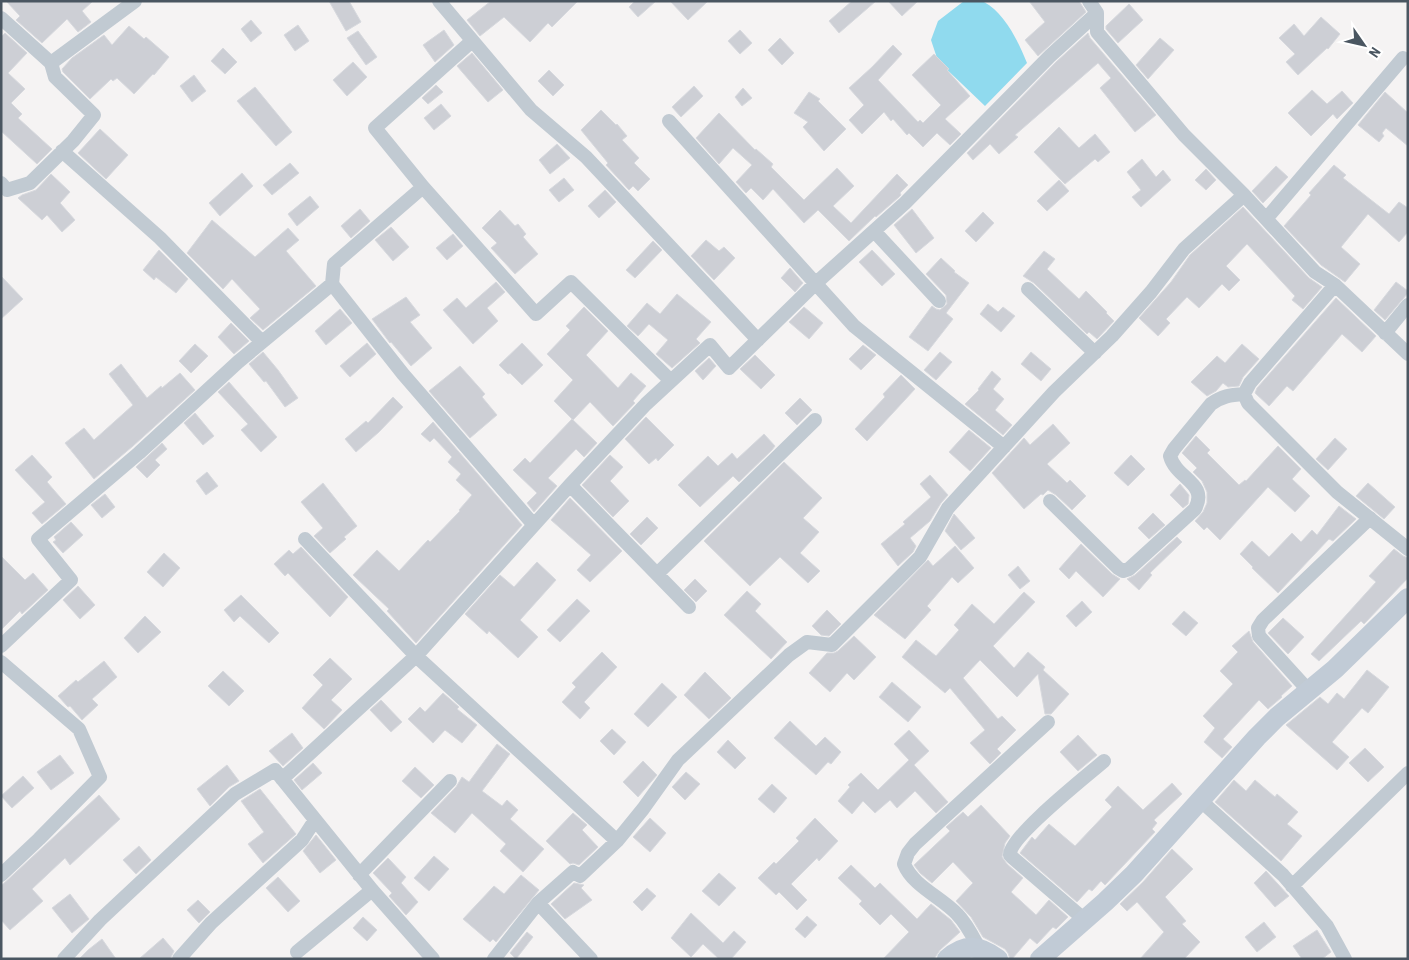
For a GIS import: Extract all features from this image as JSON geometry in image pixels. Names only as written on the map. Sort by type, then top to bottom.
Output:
[{"type":"street","points":[[51,63],[136,1]]},
{"type":"street","points":[[439,1],[531,110],[586,157],[758,340]]},
{"type":"street","points":[[1089,1],[1097,13],[1097,32],[1184,135],[1244,195],[1315,272],[1336,285],[1408,354]]},
{"type":"street","points":[[282,779],[416,656],[533,524],[646,404],[710,345],[729,368],[816,283],[904,203],[1050,56],[1097,13]]},
{"type":"street","points":[[1,183],[7,190],[30,183],[62,152],[94,115],[55,77],[51,63],[3,22]]},
{"type":"street","points":[[472,41],[375,128],[423,187],[536,314],[571,282],[671,381]]},
{"type":"street","points":[[1266,219],[1403,58]]},
{"type":"street","points":[[670,121],[854,326],[1004,447]]},
{"type":"street","points":[[62,152],[160,238],[262,342]]},
{"type":"street","points":[[423,187],[334,264],[332,284],[403,374],[533,524]]},
{"type":"street","points":[[494,959],[538,904],[574,872],[580,876],[617,841],[643,809],[678,760],[729,710],[788,655],[807,642],[832,645],[920,557],[948,508],[1054,392],[1112,336],[1151,292],[1184,249],[1244,195]]},
{"type":"street","points":[[874,231],[939,301]]},
{"type":"street","points":[[1,646],[71,580],[38,539],[138,453],[238,362],[332,284]]},
{"type":"street","points":[[1336,285],[1250,382],[1244,394],[1248,404],[1337,492],[1408,549]]},
{"type":"street","points":[[1028,289],[1095,352]]},
{"type":"street","points":[[1385,333],[1408,305]]},
{"type":"street","points":[[1050,501],[1118,568],[1123,570],[1129,569],[1194,509],[1199,501],[1200,495],[1196,488],[1171,461],[1170,456],[1174,449],[1218,398],[1225,395],[1244,394]]},
{"type":"street","points":[[657,574],[815,420]]},
{"type":"street","points":[[570,485],[689,607]]},
{"type":"street","points":[[1309,691],[1259,636],[1258,628],[1263,620],[1370,518]]},
{"type":"street","points":[[305,539],[416,656],[617,841]]},
{"type":"street","points":[[1040,959],[1134,874],[1257,736],[1360,646],[1408,598]]},
{"type":"street","points":[[1,662],[79,729],[100,777],[39,840],[1,875]]},
{"type":"street","points":[[992,956],[956,912],[911,876],[904,864],[908,853],[915,844],[1048,722]]},
{"type":"street","points":[[1085,920],[1013,858],[1010,855],[1010,851],[1012,845],[1031,826],[1104,761]]},
{"type":"street","points":[[64,959],[100,920],[235,794],[274,770],[359,875],[433,959]]},
{"type":"street","points":[[1292,886],[1408,773]]},
{"type":"street","points":[[359,875],[450,781]]},
{"type":"street","points":[[1200,800],[1251,845],[1292,886],[1327,926],[1345,959]]},
{"type":"street","points":[[179,959],[211,923],[302,840],[315,820]]},
{"type":"street","points":[[297,952],[372,890]]},
{"type":"street","points":[[538,904],[591,959]]},
{"type":"street","points":[[947,959],[957,950],[969,947],[992,956]]},
{"type":"water","points":[[964,1],[984,2],[992,7],[1005,21],[1027,63],[985,106],[938,61],[931,40],[938,21]]},
{"type":"building","points":[[6,1],[93,1],[82,11],[91,22],[78,32],[67,19],[42,43],[16,20],[20,16]]},
{"type":"building","points":[[329,1],[349,1],[361,22],[346,31]]},
{"type":"building","points":[[491,1],[578,1],[552,27],[548,23],[530,42],[504,17],[480,36],[467,20]]},
{"type":"building","points":[[635,1],[656,1],[638,17],[629,7]]},
{"type":"building","points":[[670,1],[708,1],[688,20]]},
{"type":"building","points":[[852,1],[876,1],[839,33],[829,21]]},
{"type":"building","points":[[888,1],[918,1],[902,16]]},
{"type":"building","points":[[1029,1],[1079,1],[1086,12],[1038,56],[1025,40],[1045,22]]},
{"type":"building","points":[[1129,4],[1143,20],[1118,43],[1106,29],[1106,26]]},
{"type":"building","points":[[1321,17],[1340,34],[1328,49],[1298,75],[1286,62],[1295,54],[1279,38],[1294,24],[1304,36]]},
{"type":"building","points":[[251,20],[262,33],[251,42],[241,29]]},
{"type":"building","points":[[298,25],[309,41],[295,51],[284,35]]},
{"type":"building","points":[[129,26],[144,39],[146,37],[169,57],[134,94],[117,78],[113,81],[111,79],[90,99],[62,69],[72,58],[104,35],[112,45]]},
{"type":"building","points":[[444,30],[454,45],[435,62],[423,45]]},
{"type":"building","points":[[740,30],[752,43],[740,54],[728,41]]},
{"type":"building","points":[[358,31],[377,57],[366,65],[347,38]]},
{"type":"building","points":[[5,33],[27,53],[8,73],[25,89],[11,103],[22,114],[18,118],[52,149],[37,164],[1,131],[1,37]]},
{"type":"building","points":[[1088,33],[1090,38],[1156,115],[1135,132],[1100,88],[1111,78],[1098,63],[1015,135],[1018,137],[999,154],[990,144],[973,160],[967,153],[1056,62]]},
{"type":"building","points":[[780,38],[794,53],[782,65],[768,50]]},
{"type":"building","points":[[1160,38],[1174,50],[1148,79],[1136,65]]},
{"type":"building","points":[[893,45],[902,54],[878,80],[918,122],[920,120],[923,123],[941,105],[912,75],[934,54],[949,69],[947,70],[970,96],[945,119],[961,134],[950,145],[937,133],[923,147],[909,133],[907,135],[893,119],[891,121],[884,112],[862,134],[849,120],[864,105],[849,88]]},
{"type":"building","points":[[223,48],[237,62],[225,74],[211,61]]},
{"type":"building","points":[[472,53],[503,90],[488,102],[457,66]]},
{"type":"building","points":[[353,62],[367,77],[347,96],[333,80]]},
{"type":"building","points":[[549,70],[564,85],[553,96],[538,81]]},
{"type":"building","points":[[194,75],[206,91],[192,102],[180,86]]},
{"type":"building","points":[[436,85],[443,92],[428,104],[422,98]]},
{"type":"building","points":[[694,86],[703,96],[681,117],[672,107]]},
{"type":"building","points":[[255,87],[292,132],[276,146],[237,101]]},
{"type":"building","points":[[743,88],[752,98],[742,106],[735,97]]},
{"type":"building","points":[[1312,90],[1327,104],[1342,91],[1353,103],[1337,119],[1333,114],[1311,136],[1288,113]]},
{"type":"building","points":[[809,92],[820,99],[818,101],[846,129],[824,151],[803,127],[808,122],[794,113]]},
{"type":"building","points":[[1385,92],[1408,113],[1408,146],[1386,128],[1382,133],[1384,136],[1379,142],[1358,125]]},
{"type":"building","points":[[441,104],[451,116],[434,130],[424,118]]},
{"type":"building","points":[[601,110],[627,136],[622,140],[639,158],[634,163],[650,179],[638,191],[633,186],[629,190],[606,165],[608,163],[581,130]]},
{"type":"building","points":[[719,113],[755,150],[773,164],[771,167],[804,200],[837,168],[854,186],[833,206],[851,223],[897,174],[908,185],[900,193],[899,197],[875,216],[849,241],[818,210],[804,223],[773,189],[763,200],[751,188],[746,193],[736,182],[752,165],[733,148],[719,164],[696,138]]},
{"type":"building","points":[[1059,127],[1079,148],[1095,134],[1110,152],[1098,162],[1095,159],[1065,184],[1034,152]]},
{"type":"building","points":[[100,129],[128,155],[106,179],[78,153]]},
{"type":"building","points":[[557,144],[570,158],[550,174],[539,160]]},
{"type":"building","points":[[1142,159],[1156,177],[1163,170],[1171,180],[1141,207],[1132,197],[1141,190],[1127,172]]},
{"type":"building","points":[[290,163],[299,173],[272,195],[263,185]]},
{"type":"building","points":[[1334,165],[1346,175],[1343,178],[1389,214],[1399,202],[1408,208],[1408,232],[1399,242],[1368,214],[1341,247],[1360,264],[1345,282],[1321,265],[1284,226],[1311,195],[1309,193]]},
{"type":"building","points":[[1276,166],[1288,177],[1263,203],[1252,191]]},
{"type":"building","points":[[1206,169],[1216,180],[1206,190],[1195,180]]},
{"type":"building","points":[[242,173],[253,186],[220,216],[209,203]]},
{"type":"building","points":[[51,174],[70,192],[60,203],[75,220],[62,232],[47,215],[42,220],[18,198],[36,190]]},
{"type":"building","points":[[564,178],[574,190],[559,202],[549,190]]},
{"type":"building","points":[[1059,180],[1069,191],[1047,211],[1037,201]]},
{"type":"building","points":[[605,190],[616,202],[599,218],[588,206]]},
{"type":"building","points":[[310,196],[319,207],[297,226],[288,214]]},
{"type":"building","points":[[1243,207],[1309,278],[1322,287],[1303,309],[1292,300],[1295,296],[1247,244],[1226,266],[1240,280],[1229,291],[1222,284],[1199,308],[1187,297],[1166,319],[1170,323],[1158,336],[1139,318],[1171,282],[1190,255]]},
{"type":"building","points":[[360,209],[370,221],[351,238],[341,226]]},
{"type":"building","points":[[912,209],[934,238],[916,253],[894,225]]},
{"type":"building","points":[[500,210],[515,226],[518,224],[526,234],[523,237],[538,254],[515,274],[491,248],[497,243],[482,228]]},
{"type":"building","points":[[983,212],[994,223],[976,242],[965,231]]},
{"type":"building","points":[[212,220],[255,257],[288,228],[299,240],[286,251],[316,286],[263,330],[250,318],[260,309],[232,279],[223,289],[187,253]]},
{"type":"building","points":[[391,227],[409,247],[393,261],[375,240]]},
{"type":"building","points":[[453,234],[463,246],[447,260],[436,248]]},
{"type":"building","points":[[706,240],[719,251],[724,247],[735,258],[714,280],[691,256]]},
{"type":"building","points":[[653,241],[662,250],[635,278],[626,270]]},
{"type":"building","points":[[159,250],[188,279],[176,293],[156,277],[154,280],[143,270]]},
{"type":"building","points":[[872,250],[895,274],[882,286],[859,262]]},
{"type":"building","points":[[1044,251],[1055,259],[1047,269],[1079,299],[1086,291],[1114,321],[1097,339],[1089,332],[1087,334],[1034,283],[1023,276]]},
{"type":"building","points":[[941,258],[954,272],[969,283],[946,313],[953,319],[928,351],[909,337],[932,306],[940,310],[947,304],[946,295],[926,274]]},
{"type":"building","points":[[790,268],[803,283],[795,292],[781,278]]},
{"type":"building","points":[[1,276],[23,299],[1,319]]},
{"type":"building","points":[[496,282],[505,292],[487,308],[498,321],[473,344],[443,310],[457,298],[466,308]]},
{"type":"building","points":[[1396,282],[1408,293],[1385,320],[1374,310]]},
{"type":"building","points":[[677,294],[711,322],[696,339],[700,343],[672,368],[656,354],[668,340],[649,324],[638,336],[627,326],[647,303],[660,314]]},
{"type":"building","points":[[406,297],[420,315],[410,322],[432,348],[411,366],[372,319]]},
{"type":"building","points":[[1336,298],[1376,336],[1362,352],[1342,334],[1293,391],[1287,386],[1269,406],[1255,393],[1257,388]]},
{"type":"building","points":[[988,304],[998,312],[1003,307],[1015,316],[1001,332],[980,314]]},
{"type":"building","points":[[584,307],[608,331],[586,355],[618,388],[631,373],[646,386],[633,401],[635,403],[613,426],[590,402],[573,420],[554,401],[573,380],[547,354],[570,330],[566,326]]},
{"type":"building","points":[[804,307],[823,323],[809,339],[789,322]]},
{"type":"building","points":[[340,309],[352,323],[326,345],[315,331]]},
{"type":"building","points":[[231,323],[249,341],[234,354],[218,337]]},
{"type":"building","points":[[367,343],[376,354],[350,377],[340,366]]},
{"type":"building","points":[[522,343],[543,365],[522,385],[499,365]]},
{"type":"building","points":[[195,344],[208,356],[191,373],[179,361]]},
{"type":"building","points":[[1242,344],[1259,359],[1243,377],[1239,386],[1228,387],[1223,383],[1216,391],[1207,396],[1191,382],[1217,356],[1225,363]]},
{"type":"building","points":[[863,345],[876,355],[861,370],[849,359]]},
{"type":"building","points":[[263,352],[298,398],[285,407],[266,381],[264,382],[249,364]]},
{"type":"building","points":[[940,352],[952,362],[936,380],[924,370]]},
{"type":"building","points":[[1031,352],[1051,369],[1041,381],[1021,364]]},
{"type":"building","points":[[755,355],[775,375],[761,389],[740,369]]},
{"type":"building","points":[[709,358],[716,366],[703,380],[695,371]]},
{"type":"building","points":[[121,364],[147,398],[180,373],[195,390],[94,479],[65,443],[84,428],[94,440],[133,405],[109,374]]},
{"type":"building","points":[[460,366],[485,394],[482,397],[497,415],[470,438],[429,391]]},
{"type":"building","points":[[992,371],[1001,379],[993,389],[1004,399],[995,410],[1012,425],[1003,435],[965,404],[979,390]]},
{"type":"building","points":[[901,375],[915,389],[867,441],[855,429],[885,397],[883,394]]},
{"type":"building","points":[[229,382],[277,437],[261,452],[241,430],[248,424],[218,392]]},
{"type":"building","points":[[393,397],[403,407],[356,452],[345,439],[366,421],[368,423]]},
{"type":"building","points":[[800,398],[812,410],[797,425],[785,413]]},
{"type":"building","points":[[195,413],[214,436],[203,445],[184,423]]},
{"type":"building","points":[[646,417],[674,445],[658,461],[656,458],[649,464],[625,439]]},
{"type":"building","points":[[572,419],[597,443],[584,457],[576,449],[548,478],[557,486],[534,512],[527,503],[537,493],[513,470],[525,458],[530,463]]},
{"type":"building","points":[[433,422],[522,525],[416,643],[387,611],[389,609],[353,575],[377,550],[399,571],[428,540],[430,542],[460,511],[472,495],[456,480],[461,474],[448,462],[452,457],[434,438],[430,442],[421,434]]},
{"type":"building","points":[[1053,424],[1070,443],[1047,464],[1067,483],[1070,480],[1086,496],[1072,510],[1048,490],[1024,509],[992,473],[1024,438],[1030,445]]},
{"type":"building","points":[[969,430],[991,448],[970,471],[949,452]]},
{"type":"building","points":[[764,434],[775,446],[772,450],[739,482],[733,476],[700,507],[678,485],[708,456],[718,466],[732,453],[737,459]]},
{"type":"building","points":[[1196,436],[1210,450],[1207,453],[1239,485],[1246,481],[1278,446],[1301,469],[1292,479],[1310,496],[1295,512],[1268,487],[1220,540],[1207,527],[1204,530],[1195,521],[1203,512],[1207,503],[1207,492],[1202,481],[1193,472],[1197,468],[1182,453]]},
{"type":"building","points":[[1335,438],[1347,449],[1328,470],[1316,459]]},
{"type":"building","points":[[162,443],[167,449],[155,460],[160,465],[147,478],[136,467]]},
{"type":"building","points":[[32,455],[52,477],[47,482],[66,504],[42,524],[32,513],[45,502],[15,470]]},
{"type":"building","points":[[610,455],[623,467],[610,481],[629,501],[613,517],[582,485]]},
{"type":"building","points":[[1131,455],[1145,469],[1128,486],[1114,473]]},
{"type":"building","points":[[784,462],[822,498],[803,518],[819,532],[800,553],[820,571],[808,583],[780,557],[750,586],[704,541]]},
{"type":"building","points":[[207,472],[218,486],[206,495],[196,481]]},
{"type":"building","points":[[930,475],[948,495],[930,521],[910,538],[916,546],[913,552],[898,566],[881,544],[905,524],[903,522],[931,497],[920,484]]},
{"type":"building","points":[[323,483],[357,526],[330,553],[314,536],[323,528],[301,502]]},
{"type":"building","points":[[1368,483],[1395,507],[1384,519],[1356,496]]},
{"type":"building","points":[[1180,484],[1189,495],[1188,504],[1183,508],[1170,495]]},
{"type":"building","points":[[105,494],[115,507],[102,518],[91,505]]},
{"type":"building","points":[[570,498],[622,551],[590,582],[577,570],[591,555],[551,520]]},
{"type":"building","points":[[1339,506],[1356,519],[1333,541],[1329,539],[1278,593],[1240,554],[1252,541],[1269,557],[1292,533],[1301,542],[1312,530],[1317,535]]},
{"type":"building","points":[[1153,513],[1165,525],[1149,539],[1138,528]]},
{"type":"building","points":[[954,514],[975,538],[961,550],[945,531]]},
{"type":"building","points":[[647,517],[658,528],[641,545],[630,534]]},
{"type":"building","points":[[71,522],[83,535],[63,553],[53,542],[56,540],[54,537]]},
{"type":"building","points":[[1177,537],[1182,542],[1150,573],[1152,575],[1139,590],[1127,579],[1135,575]]},
{"type":"building","points":[[1081,544],[1112,574],[1120,579],[1103,597],[1076,571],[1069,579],[1059,569]]},
{"type":"building","points":[[955,546],[974,568],[958,583],[952,577],[927,606],[931,610],[905,639],[874,615],[928,560],[933,566]]},
{"type":"building","points":[[301,547],[348,597],[330,617],[288,573],[285,576],[274,564],[289,550],[293,554]]},
{"type":"building","points":[[1394,549],[1408,558],[1408,578],[1364,624],[1361,621],[1319,661],[1311,654],[1376,582],[1369,576]]},
{"type":"building","points":[[164,553],[180,568],[163,587],[147,572]]},
{"type":"building","points":[[1,556],[25,580],[33,573],[48,590],[22,614],[20,611],[1,630]]},
{"type":"building","points":[[537,562],[556,580],[520,620],[538,637],[518,658],[489,631],[487,634],[465,614],[500,575],[514,587]]},
{"type":"building","points":[[1018,566],[1030,581],[1020,589],[1008,575]]},
{"type":"building","points":[[695,579],[707,591],[696,602],[684,590]]},
{"type":"building","points":[[78,586],[95,605],[80,619],[63,600]]},
{"type":"building","points":[[747,591],[761,604],[755,611],[787,642],[771,659],[724,615]]},
{"type":"building","points":[[1024,592],[1035,602],[993,646],[1014,668],[1028,652],[1045,667],[1043,670],[1069,694],[1051,714],[1045,714],[1038,674],[1017,697],[980,660],[963,678],[998,719],[1002,716],[1016,730],[997,749],[1001,753],[990,764],[970,743],[985,730],[950,688],[945,693],[902,657],[916,640],[936,656],[959,630],[954,625],[972,604],[994,624]]},
{"type":"building","points":[[241,595],[279,633],[269,643],[240,616],[234,622],[224,610]]},
{"type":"building","points":[[577,599],[590,611],[560,642],[547,630]]},
{"type":"building","points":[[1082,601],[1092,612],[1076,627],[1066,616]]},
{"type":"building","points":[[827,610],[841,624],[829,636],[821,635],[812,626]]},
{"type":"building","points":[[1184,611],[1198,623],[1186,636],[1172,624]]},
{"type":"building","points":[[145,616],[161,632],[138,653],[124,638]]},
{"type":"building","points":[[1283,618],[1304,637],[1288,654],[1268,633]]},
{"type":"building","points":[[1249,631],[1253,642],[1292,686],[1268,709],[1259,700],[1223,739],[1232,747],[1222,758],[1204,742],[1215,728],[1203,716],[1233,684],[1220,671],[1238,652],[1232,646]]},
{"type":"building","points":[[854,636],[876,657],[854,680],[847,673],[830,692],[809,673],[827,653],[838,651]]},
{"type":"building","points":[[602,652],[617,667],[584,702],[590,708],[580,719],[562,702],[576,687],[572,683]]},
{"type":"building","points":[[330,658],[352,679],[331,700],[342,710],[324,729],[302,708],[323,685],[313,675]]},
{"type":"building","points":[[104,661],[117,677],[92,699],[98,705],[82,720],[58,696],[76,680],[78,682]]},
{"type":"building","points":[[1367,670],[1389,687],[1368,713],[1362,708],[1332,742],[1349,757],[1337,770],[1286,725],[1320,697],[1328,704],[1337,693],[1344,699]]},
{"type":"building","points":[[223,671],[244,691],[229,706],[208,686]]},
{"type":"building","points":[[705,672],[731,698],[709,719],[684,695]]},
{"type":"building","points":[[892,682],[921,707],[908,722],[879,697]]},
{"type":"building","points":[[662,683],[677,697],[648,727],[634,714]]},
{"type":"building","points":[[443,693],[459,707],[457,709],[477,725],[462,743],[445,730],[433,743],[408,719],[420,707],[425,712]]},
{"type":"building","points":[[381,700],[402,722],[391,732],[370,710]]},
{"type":"building","points":[[790,721],[816,746],[825,737],[841,752],[831,764],[828,762],[816,775],[774,738]]},
{"type":"building","points":[[612,729],[626,742],[614,755],[600,741]]},
{"type":"building","points":[[909,730],[929,751],[914,765],[948,802],[936,813],[915,791],[897,808],[890,800],[875,813],[863,801],[852,814],[838,801],[850,787],[848,785],[861,773],[878,790],[909,760],[894,744]]},
{"type":"building","points":[[292,733],[303,748],[283,766],[269,751]]},
{"type":"building","points":[[1078,735],[1097,755],[1078,771],[1060,752]]},
{"type":"building","points":[[728,740],[746,758],[735,769],[717,752]]},
{"type":"building","points":[[497,744],[510,754],[482,791],[502,806],[507,800],[518,810],[510,819],[544,849],[523,872],[500,851],[506,844],[472,813],[455,833],[431,813],[456,787],[462,777],[469,782]]},
{"type":"building","points":[[1365,748],[1384,767],[1368,782],[1349,763]]},
{"type":"building","points":[[60,755],[74,773],[51,790],[37,772]]},
{"type":"building","points":[[643,761],[657,775],[638,797],[623,782]]},
{"type":"building","points":[[313,763],[322,773],[302,790],[294,780]]},
{"type":"building","points":[[227,765],[239,781],[229,787],[210,806],[197,789]]},
{"type":"building","points":[[415,767],[434,785],[421,798],[402,781]]},
{"type":"building","points":[[686,772],[700,784],[685,800],[672,787]]},
{"type":"building","points":[[23,776],[34,788],[12,808],[1,796]]},
{"type":"building","points":[[1234,780],[1246,791],[1255,780],[1275,797],[1277,794],[1298,812],[1287,824],[1302,836],[1281,861],[1215,802]]},
{"type":"building","points":[[1172,783],[1182,794],[1154,820],[1157,823],[1152,829],[1155,832],[1105,885],[1101,881],[1092,891],[1089,889],[1077,902],[1020,853],[1032,837],[1035,840],[1049,824],[1075,846],[1112,807],[1105,800],[1118,786],[1143,810]]},
{"type":"building","points":[[772,784],[787,798],[774,813],[758,799]]},
{"type":"building","points":[[260,789],[296,834],[263,863],[248,844],[264,832],[241,801]]},
{"type":"building","points":[[99,795],[120,819],[70,865],[65,858],[32,889],[43,901],[10,930],[1,920],[1,886]]},
{"type":"building","points":[[981,805],[1010,836],[1005,843],[1002,857],[1023,878],[1011,892],[1036,915],[1049,900],[1068,917],[1056,929],[1053,927],[1037,944],[1030,938],[1012,959],[1010,959],[1005,949],[983,937],[971,917],[956,901],[973,883],[953,862],[932,883],[914,865],[950,831],[946,827],[963,812],[968,817]]},
{"type":"building","points":[[573,813],[587,825],[582,830],[598,847],[579,865],[570,864],[546,841]]},
{"type":"building","points":[[650,818],[666,833],[650,852],[633,837]]},
{"type":"building","points":[[815,818],[838,841],[819,861],[817,858],[791,884],[807,900],[797,910],[779,892],[776,895],[758,878],[774,862],[776,864],[799,841],[796,838]]},
{"type":"building","points":[[316,835],[336,860],[320,873],[303,851]]},
{"type":"building","points":[[139,846],[151,860],[136,874],[123,860]]},
{"type":"building","points":[[1172,849],[1193,869],[1165,897],[1186,921],[1182,924],[1200,942],[1184,959],[1140,959],[1164,932],[1137,902],[1127,911],[1120,904],[1143,882]]},
{"type":"building","points":[[434,856],[449,869],[429,891],[414,878]]},
{"type":"building","points":[[388,858],[406,877],[401,883],[418,902],[406,915],[389,896],[392,893],[373,873]]},
{"type":"building","points":[[851,865],[875,888],[880,883],[917,919],[931,904],[951,920],[960,932],[940,950],[934,959],[883,959],[909,932],[891,914],[880,925],[859,904],[862,901],[838,878]]},
{"type":"building","points":[[1266,871],[1289,896],[1275,907],[1254,883]]},
{"type":"building","points":[[719,873],[736,888],[719,906],[702,891]]},
{"type":"building","points":[[521,875],[539,890],[496,942],[493,939],[490,942],[463,919],[494,886],[504,894]]},
{"type":"building","points":[[278,877],[300,901],[288,912],[266,888]]},
{"type":"building","points":[[574,883],[584,885],[581,888],[592,900],[565,919],[551,904]]},
{"type":"building","points":[[647,888],[656,896],[642,911],[633,902]]},
{"type":"building","points":[[70,894],[89,919],[72,933],[52,908]]},
{"type":"building","points":[[198,900],[210,912],[199,923],[187,910]]},
{"type":"building","points":[[691,913],[723,943],[734,931],[746,942],[731,959],[719,959],[703,944],[691,957],[671,938]]},
{"type":"building","points":[[807,916],[817,925],[805,938],[795,929]]},
{"type":"building","points":[[363,917],[377,930],[367,941],[353,928]]},
{"type":"building","points":[[1264,922],[1276,937],[1257,952],[1245,937]]},
{"type":"building","points":[[1317,930],[1331,952],[1322,959],[1302,959],[1293,946]]},
{"type":"building","points":[[527,932],[533,937],[516,959],[510,953]]},
{"type":"building","points":[[163,938],[174,951],[170,959],[139,959]]},
{"type":"building","points":[[102,939],[116,959],[79,959],[88,950]]}]
